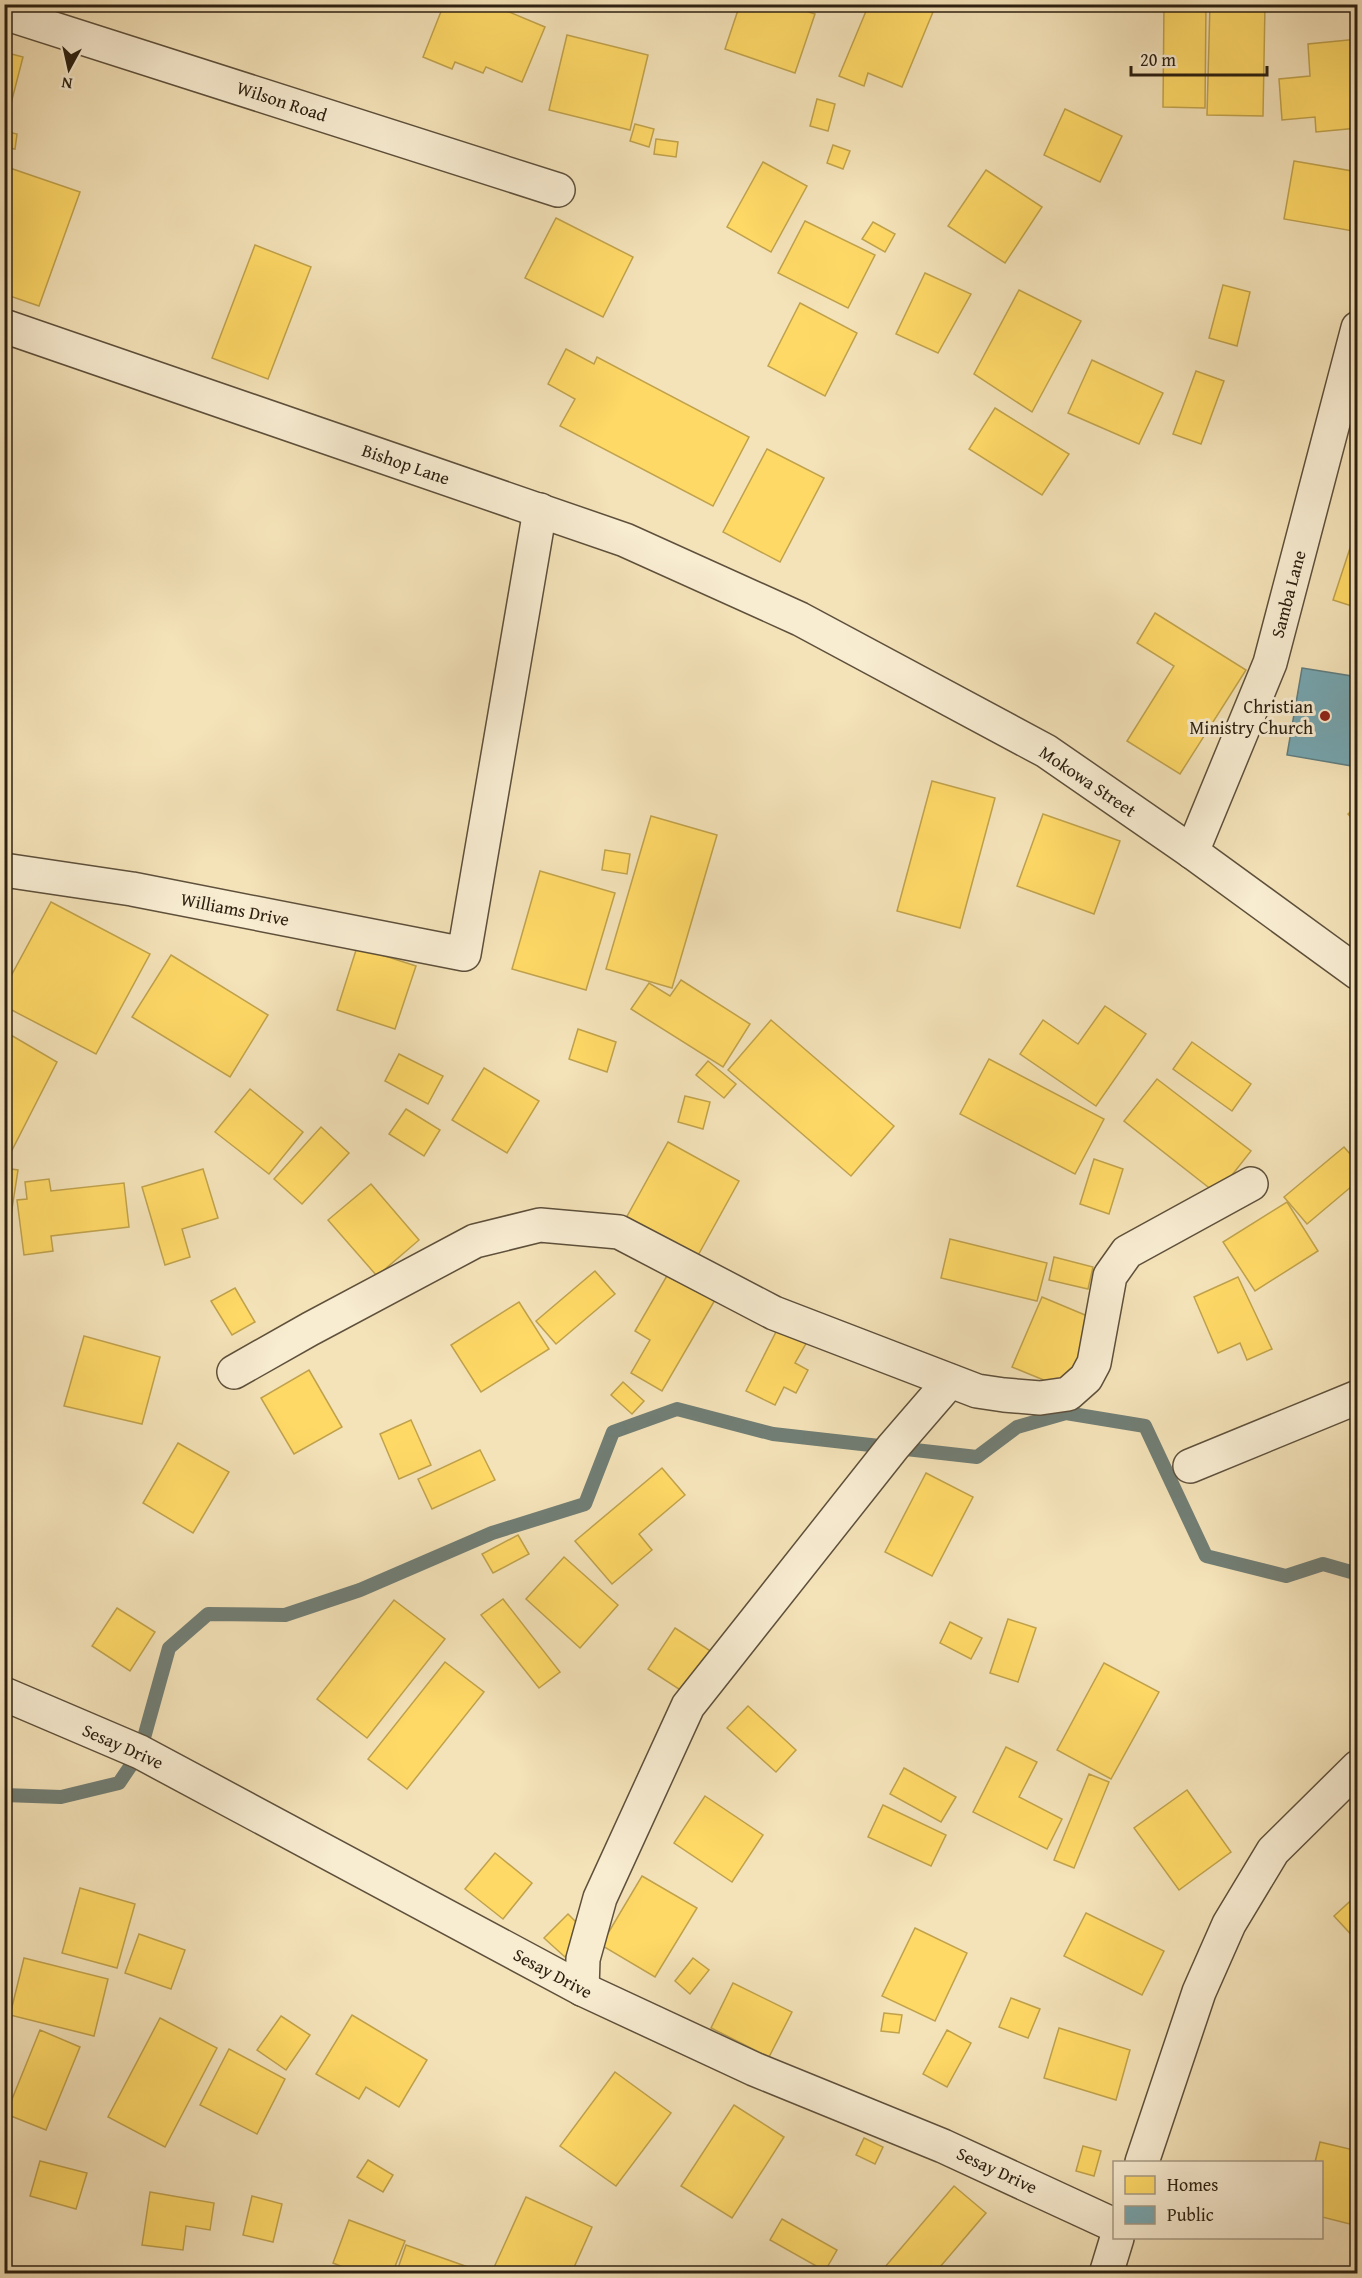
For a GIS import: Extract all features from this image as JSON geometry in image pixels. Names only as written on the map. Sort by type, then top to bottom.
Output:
[{"type":"street","name":"Wilson Road","points":[[4,13],[558,190]]},
{"type":"street","name":"Bishop Lane","points":[[4,326],[625,540],[800,619]]},
{"type":"street","name":"Samba Lane","points":[[1192,852],[1270,663],[1358,328]]},
{"type":"street","name":"Williams Drive","points":[[4,870],[132,889],[464,954],[540,510]]},
{"type":"street","name":"Mokowa Street","points":[[800,619],[1046,751],[1192,852],[1358,973]]},
{"type":"street","points":[[234,1372],[475,1241],[540,1226],[579,1227],[618,1232],[774,1313],[977,1391],[1040,1398],[1068,1394],[1086,1378],[1094,1363],[1110,1276],[1127,1252],[1251,1184]]},
{"type":"street","points":[[582,1989],[583,1959],[600,1898],[688,1706],[893,1447],[950,1381]]},
{"type":"street","points":[[1190,1466],[1358,1397]]},
{"type":"street","name":"Sesay Drive","points":[[4,1694],[140,1752],[582,1989],[754,2069],[943,2146],[1113,2224]]},
{"type":"street","points":[[1143,2161],[1199,1992],[1229,1924],[1273,1851],[1358,1767]]},
{"type":"street","points":[[1106,2274],[1118,2239]]},
{"type":"building: Homes","points":[[444,4],[490,4],[545,27],[522,82],[486,67],[483,73],[455,62],[452,69],[423,57]]},
{"type":"building: Homes","points":[[740,4],[784,4],[815,14],[795,73],[725,49]]},
{"type":"building: Homes","points":[[869,4],[915,4],[933,12],[902,87],[868,73],[864,86],[839,76]]},
{"type":"building: Homes","points":[[1164,4],[1206,4],[1205,108],[1163,107]]},
{"type":"building: Homes","points":[[1210,4],[1265,4],[1263,116],[1207,115]]},
{"type":"building: Homes","points":[[567,35],[648,55],[630,130],[549,110]]},
{"type":"building: Homes","points":[[1358,39],[1358,128],[1316,132],[1315,117],[1282,120],[1279,79],[1310,76],[1308,44]]},
{"type":"building: Homes","points":[[4,52],[23,57],[6,123],[4,122]]},
{"type":"building: Homes","points":[[817,99],[835,104],[828,131],[810,126]]},
{"type":"building: Homes","points":[[1065,109],[1122,136],[1100,182],[1044,155]]},
{"type":"building: Homes","points":[[635,124],[654,129],[649,147],[630,141]]},
{"type":"building: Homes","points":[[4,131],[17,134],[15,149],[4,147]]},
{"type":"building: Homes","points":[[656,139],[678,142],[676,157],[654,154]]},
{"type":"building: Homes","points":[[833,145],[850,151],[843,169],[827,163]]},
{"type":"building: Homes","points":[[1294,161],[1358,172],[1358,201],[1353,231],[1284,219]]},
{"type":"building: Homes","points":[[763,162],[807,186],[771,252],[727,227]]},
{"type":"building: Homes","points":[[4,166],[80,192],[39,306],[4,294]]},
{"type":"building: Homes","points":[[986,170],[1042,207],[1005,263],[948,226]]},
{"type":"building: Homes","points":[[556,218],[633,257],[603,317],[525,278]]},
{"type":"building: Homes","points":[[805,221],[875,255],[848,308],[778,273]]},
{"type":"building: Homes","points":[[873,222],[895,234],[885,252],[862,239]]},
{"type":"building: Homes","points":[[255,245],[311,267],[268,379],[212,358]]},
{"type":"building: Homes","points":[[925,273],[971,294],[938,353],[896,334]]},
{"type":"building: Homes","points":[[1223,285],[1250,292],[1237,346],[1209,338]]},
{"type":"building: Homes","points":[[1019,290],[1081,321],[1032,412],[974,374]]},
{"type":"building: Homes","points":[[800,303],[857,333],[825,396],[768,366]]},
{"type":"building: Homes","points":[[566,349],[594,364],[597,357],[749,437],[713,506],[560,426],[575,399],[548,384]]},
{"type":"building: Homes","points":[[1092,360],[1163,393],[1139,444],[1068,413]]},
{"type":"building: Homes","points":[[1196,371],[1224,381],[1201,444],[1173,434]]},
{"type":"building: Homes","points":[[995,408],[1069,454],[1042,495],[969,449]]},
{"type":"building: Homes","points":[[767,449],[824,478],[780,562],[723,532]]},
{"type":"building: Homes","points":[[1352,542],[1358,543],[1358,608],[1333,600]]},
{"type":"building: Homes","points":[[1155,613],[1246,670],[1180,774],[1127,741],[1174,666],[1137,643]]},
{"type":"building: Homes","points":[[932,781],[995,798],[960,928],[897,911]]},
{"type":"building: Homes","points":[[1358,805],[1358,825],[1348,814]]},
{"type":"building: Homes","points":[[1043,814],[1120,841],[1094,914],[1017,886]]},
{"type":"building: Homes","points":[[651,816],[717,835],[672,988],[606,969]]},
{"type":"building: Homes","points":[[605,850],[630,854],[627,874],[602,870]]},
{"type":"building: Homes","points":[[540,871],[615,893],[586,990],[512,969]]},
{"type":"building: Homes","points":[[51,902],[150,954],[96,1054],[4,1006],[4,989]]},
{"type":"building: Homes","points":[[357,947],[416,966],[395,1029],[337,1010]]},
{"type":"building: Homes","points":[[171,955],[268,1015],[230,1077],[132,1017]]},
{"type":"building: Homes","points":[[681,980],[750,1024],[723,1067],[631,1009],[649,983],[670,996]]},
{"type":"building: Homes","points":[[1105,1006],[1146,1034],[1096,1106],[1020,1054],[1043,1020],[1078,1044]]},
{"type":"building: Homes","points":[[771,1020],[894,1126],[851,1176],[728,1070]]},
{"type":"building: Homes","points":[[578,1029],[616,1042],[607,1072],[569,1059]]},
{"type":"building: Homes","points":[[4,1031],[57,1062],[8,1158],[4,1156]]},
{"type":"building: Homes","points":[[1192,1042],[1251,1084],[1232,1111],[1173,1069]]},
{"type":"building: Homes","points":[[399,1054],[443,1076],[428,1104],[385,1081]]},
{"type":"building: Homes","points":[[989,1059],[1104,1119],[1075,1174],[960,1114]]},
{"type":"building: Homes","points":[[708,1061],[736,1084],[724,1098],[696,1075]]},
{"type":"building: Homes","points":[[484,1068],[539,1101],[507,1153],[452,1120]]},
{"type":"building: Homes","points":[[1157,1079],[1251,1151],[1217,1194],[1124,1121]]},
{"type":"building: Homes","points":[[250,1089],[303,1132],[269,1174],[215,1132]]},
{"type":"building: Homes","points":[[685,1096],[710,1102],[703,1129],[678,1122]]},
{"type":"building: Homes","points":[[406,1109],[440,1130],[424,1156],[389,1134]]},
{"type":"building: Homes","points":[[321,1127],[349,1153],[302,1204],[274,1179]]},
{"type":"building: Homes","points":[[668,1142],[739,1181],[696,1259],[625,1220]]},
{"type":"building: Homes","points":[[1344,1147],[1358,1163],[1358,1181],[1307,1224],[1284,1197]]},
{"type":"building: Homes","points":[[1094,1159],[1123,1169],[1109,1214],[1080,1204]]},
{"type":"building: Homes","points":[[4,1168],[18,1170],[10,1222],[4,1221]]},
{"type":"building: Homes","points":[[203,1169],[218,1218],[182,1229],[190,1257],[165,1265],[142,1187]]},
{"type":"building: Homes","points":[[49,1179],[51,1191],[124,1183],[129,1227],[51,1236],[53,1251],[24,1255],[17,1200],[27,1199],[25,1182]]},
{"type":"building: Homes","points":[[371,1184],[419,1240],[377,1276],[328,1220]]},
{"type":"building: Homes","points":[[1287,1202],[1318,1251],[1255,1291],[1223,1242]]},
{"type":"building: Homes","points":[[950,1239],[1047,1263],[1037,1301],[941,1278]]},
{"type":"building: Homes","points":[[1054,1257],[1093,1267],[1088,1289],[1049,1280]]},
{"type":"building: Homes","points":[[595,1271],[615,1294],[556,1344],[536,1321]]},
{"type":"building: Homes","points":[[668,1274],[715,1300],[662,1391],[631,1373],[650,1340],[635,1331]]},
{"type":"building: Homes","points":[[1238,1277],[1272,1349],[1247,1360],[1240,1343],[1218,1353],[1194,1297]]},
{"type":"building: Homes","points":[[235,1288],[255,1322],[232,1335],[211,1301]]},
{"type":"building: Homes","points":[[1042,1297],[1097,1320],[1068,1390],[1012,1367]]},
{"type":"building: Homes","points":[[519,1302],[549,1349],[481,1392],[451,1345]]},
{"type":"building: Homes","points":[[779,1326],[808,1340],[795,1363],[808,1370],[796,1393],[784,1387],[775,1405],[746,1391]]},
{"type":"building: Homes","points":[[84,1336],[160,1357],[142,1424],[64,1406]]},
{"type":"building: Homes","points":[[309,1370],[342,1427],[294,1454],[261,1398]]},
{"type":"building: Homes","points":[[623,1382],[644,1401],[632,1414],[611,1395]]},
{"type":"building: Homes","points":[[411,1420],[431,1465],[399,1479],[380,1434]]},
{"type":"building: Homes","points":[[178,1443],[229,1472],[193,1533],[143,1503]]},
{"type":"building: Homes","points":[[480,1450],[495,1480],[432,1509],[418,1479]]},
{"type":"building: Homes","points":[[662,1468],[685,1495],[639,1534],[652,1550],[612,1584],[575,1541]]},
{"type":"building: Homes","points":[[926,1473],[973,1497],[932,1576],[885,1552]]},
{"type":"building: Homes","points":[[518,1535],[529,1554],[493,1573],[482,1554]]},
{"type":"building: Homes","points":[[564,1557],[618,1605],[580,1648],[526,1599]]},
{"type":"building: Homes","points":[[503,1599],[560,1672],[539,1688],[481,1615]]},
{"type":"building: Homes","points":[[394,1600],[445,1639],[367,1738],[317,1699]]},
{"type":"building: Homes","points":[[117,1608],[155,1632],[130,1671],[92,1646]]},
{"type":"building: Homes","points":[[1008,1619],[1036,1628],[1018,1682],[990,1673]]},
{"type":"building: Homes","points":[[950,1622],[982,1638],[971,1659],[940,1643]]},
{"type":"building: Homes","points":[[675,1628],[712,1652],[685,1693],[648,1669]]},
{"type":"building: Homes","points":[[445,1662],[484,1692],[407,1789],[368,1759]]},
{"type":"building: Homes","points":[[1104,1663],[1159,1692],[1111,1779],[1057,1750]]},
{"type":"building: Homes","points":[[748,1706],[796,1750],[776,1772],[727,1728]]},
{"type":"building: Homes","points":[[1006,1747],[1037,1762],[1019,1797],[1062,1819],[1047,1849],[973,1812]]},
{"type":"building: Homes","points":[[904,1768],[956,1797],[941,1822],[890,1794]]},
{"type":"building: Homes","points":[[1089,1774],[1109,1782],[1074,1868],[1054,1860]]},
{"type":"building: Homes","points":[[1187,1790],[1231,1852],[1179,1890],[1134,1828]]},
{"type":"building: Homes","points":[[705,1796],[763,1835],[732,1882],[674,1843]]},
{"type":"building: Homes","points":[[883,1805],[946,1835],[931,1866],[868,1837]]},
{"type":"building: Homes","points":[[495,1853],[532,1883],[503,1919],[465,1889]]},
{"type":"building: Homes","points":[[642,1876],[697,1908],[655,1977],[601,1945]]},
{"type":"building: Homes","points":[[80,1888],[135,1904],[117,1968],[62,1953]]},
{"type":"building: Homes","points":[[1358,1894],[1358,1942],[1334,1916]]},
{"type":"building: Homes","points":[[1086,1913],[1164,1951],[1142,1995],[1064,1956]]},
{"type":"building: Homes","points":[[568,1914],[587,1933],[565,1957],[544,1938]]},
{"type":"building: Homes","points":[[915,1928],[967,1953],[935,2021],[882,1996]]},
{"type":"building: Homes","points":[[139,1934],[185,1950],[171,1989],[125,1973]]},
{"type":"building: Homes","points":[[24,1958],[108,1979],[94,2036],[10,2015]]},
{"type":"building: Homes","points":[[693,1958],[709,1970],[690,1994],[675,1981]]},
{"type":"building: Homes","points":[[733,1983],[792,2012],[769,2057],[711,2028]]},
{"type":"building: Homes","points":[[1011,1998],[1040,2009],[1028,2038],[999,2027]]},
{"type":"building: Homes","points":[[884,2013],[902,2015],[899,2033],[881,2031]]},
{"type":"building: Homes","points":[[352,2015],[427,2060],[399,2107],[366,2087],[359,2099],[316,2074]]},
{"type":"building: Homes","points":[[281,2016],[310,2035],[286,2070],[257,2050]]},
{"type":"building: Homes","points":[[160,2018],[217,2048],[165,2147],[108,2117]]},
{"type":"building: Homes","points":[[1059,2028],[1130,2050],[1116,2100],[1044,2078]]},
{"type":"building: Homes","points":[[40,2030],[80,2047],[46,2130],[6,2114]]},
{"type":"building: Homes","points":[[947,2030],[971,2043],[947,2087],[923,2074]]},
{"type":"building: Homes","points":[[229,2049],[285,2079],[257,2134],[200,2105]]},
{"type":"building: Homes","points":[[615,2072],[671,2113],[616,2186],[560,2146]]},
{"type":"building: Homes","points":[[734,2105],[784,2137],[732,2218],[681,2186]]},
{"type":"building: Homes","points":[[864,2138],[883,2147],[875,2164],[856,2155]]},
{"type":"building: Homes","points":[[1320,2142],[1358,2151],[1358,2226],[1323,2217],[1323,2161],[1315,2161]]},
{"type":"building: Homes","points":[[1083,2146],[1101,2151],[1094,2176],[1076,2171]]},
{"type":"building: Homes","points":[[368,2160],[393,2175],[383,2192],[357,2177]]},
{"type":"building: Homes","points":[[40,2161],[87,2173],[76,2209],[30,2196]]},
{"type":"building: Homes","points":[[954,2186],[986,2213],[934,2274],[879,2274]]},
{"type":"building: Homes","points":[[150,2192],[214,2203],[210,2230],[186,2226],[183,2250],[142,2245]]},
{"type":"building: Homes","points":[[252,2196],[282,2204],[273,2242],[243,2235]]},
{"type":"building: Homes","points":[[526,2197],[592,2227],[571,2274],[491,2274]]},
{"type":"building: Homes","points":[[782,2219],[837,2250],[825,2271],[770,2240]]},
{"type":"building: Homes","points":[[349,2220],[405,2241],[392,2274],[360,2274],[333,2263]]},
{"type":"building: Homes","points":[[406,2245],[468,2267],[465,2274],[396,2274]]},
{"type":"building: Homes","points":[[243,2267],[257,2268],[257,2274],[242,2274]]},
{"type":"building: Public","name":"Christian Ministry Church","points":[[1302,668],[1358,677],[1358,767],[1287,755]]},
{"type":"waterway","points":[[4,1795],[61,1797],[119,1783],[140,1752],[169,1648],[208,1614],[285,1615],[360,1590],[492,1533],[585,1504],[613,1432],[677,1409],[773,1434],[977,1457],[1017,1427],[1066,1413],[1145,1426],[1206,1556],[1286,1576],[1323,1564],[1358,1574]]},
{"type":"place","name":"Christian Ministry Church","points":[[1325,716]]}]
